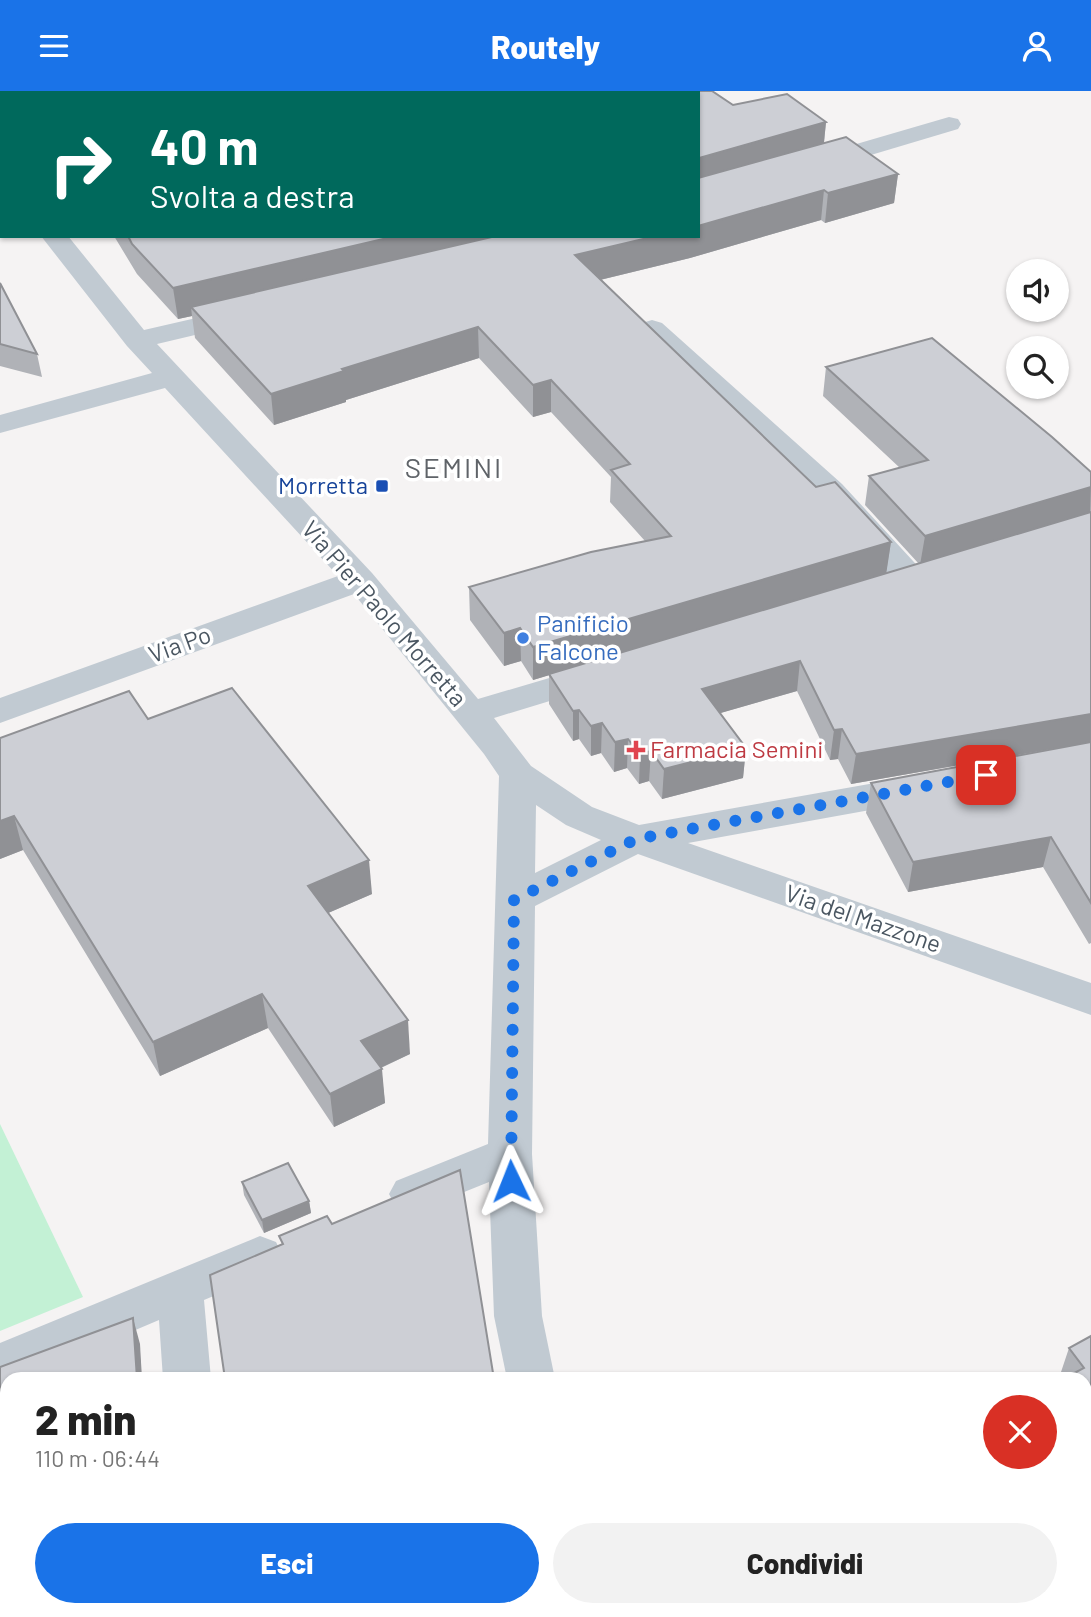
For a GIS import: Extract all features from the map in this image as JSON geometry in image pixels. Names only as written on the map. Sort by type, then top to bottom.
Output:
[{"type":"street","points":[[791,171],[949,124]]},
{"type":"street","name":"Via Pier Paolo Morretta","points":[[56,238],[137,340],[360,580],[471,713],[517,775]]},
{"type":"street","points":[[137,340],[269,309]]},
{"type":"street","points":[[652,329],[831,491],[912,581]]},
{"type":"street","points":[[0,424],[170,377]]},
{"type":"street","name":"Via Po","points":[[0,711],[360,580]]},
{"type":"street","points":[[471,713],[634,664]]},
{"type":"street","points":[[517,775],[510,1154],[517,1316],[529,1372]]},
{"type":"street","name":"Via del Mazzone","points":[[517,775],[579,815],[636,839],[1091,999]]},
{"type":"street","points":[[514,900],[636,839],[959,780]]},
{"type":"street","points":[[370,1211],[510,1154]]},
{"type":"street","points":[[0,1365],[294,1242]]},
{"type":"street","points":[[180,1289],[186,1372]]},
{"type":"green space","points":[[0,1124],[83,1297],[0,1331]]},
{"type":"building","points":[[700,91],[712,91],[733,105],[787,94],[826,122],[700,158]]},
{"type":"building","points":[[846,137],[898,174],[828,193],[824,190],[700,225],[700,177]]},
{"type":"building","points":[[129,238],[387,238],[173,288]]},
{"type":"building","points":[[487,238],[647,238],[575,255],[816,487],[835,482],[891,542],[533,647],[520,628],[504,633],[469,587],[591,552],[671,536],[611,470],[630,464],[551,380],[533,385],[478,327],[271,394],[191,307]]},
{"type":"building","points":[[0,283],[37,354],[0,344]]},
{"type":"building","points":[[932,338],[1091,472],[1091,487],[925,536],[869,476],[928,460],[826,367]]},
{"type":"building","points":[[1091,512],[1091,714],[856,754],[842,729],[834,730],[800,661],[702,689],[746,748],[664,769],[651,751],[640,754],[628,739],[615,742],[602,723],[591,726],[579,710],[573,711],[549,674]]},
{"type":"building","points":[[232,688],[369,860],[308,886],[408,1020],[361,1041],[382,1069],[330,1094],[262,994],[153,1042],[14,816],[0,821],[0,738],[129,691],[148,719]]},
{"type":"building","points":[[1091,742],[1091,903],[1051,837],[913,862],[871,783]]},
{"type":"building","points":[[288,1163],[309,1201],[262,1220],[242,1182]]},
{"type":"building","points":[[460,1170],[493,1372],[224,1372],[210,1275],[283,1244],[279,1236],[327,1216],[332,1224]]},
{"type":"building","points":[[133,1318],[137,1372],[0,1372],[0,1367]]},
{"type":"building","points":[[1091,1336],[1091,1372],[1076,1372],[1084,1368],[1069,1348]]},
{"type":"place","name":"Morretta","points":[[382,486]]},
{"type":"place","name":"Panificio Falcone","points":[[523,638]]},
{"type":"place","name":"Farmacia Semini","points":[[636,750]]},
{"type":"district","name":"SEMINI","points":[[454,468]]},
{"type":"route","points":[[511,1181],[514,900],[636,839],[986,775]]}]
